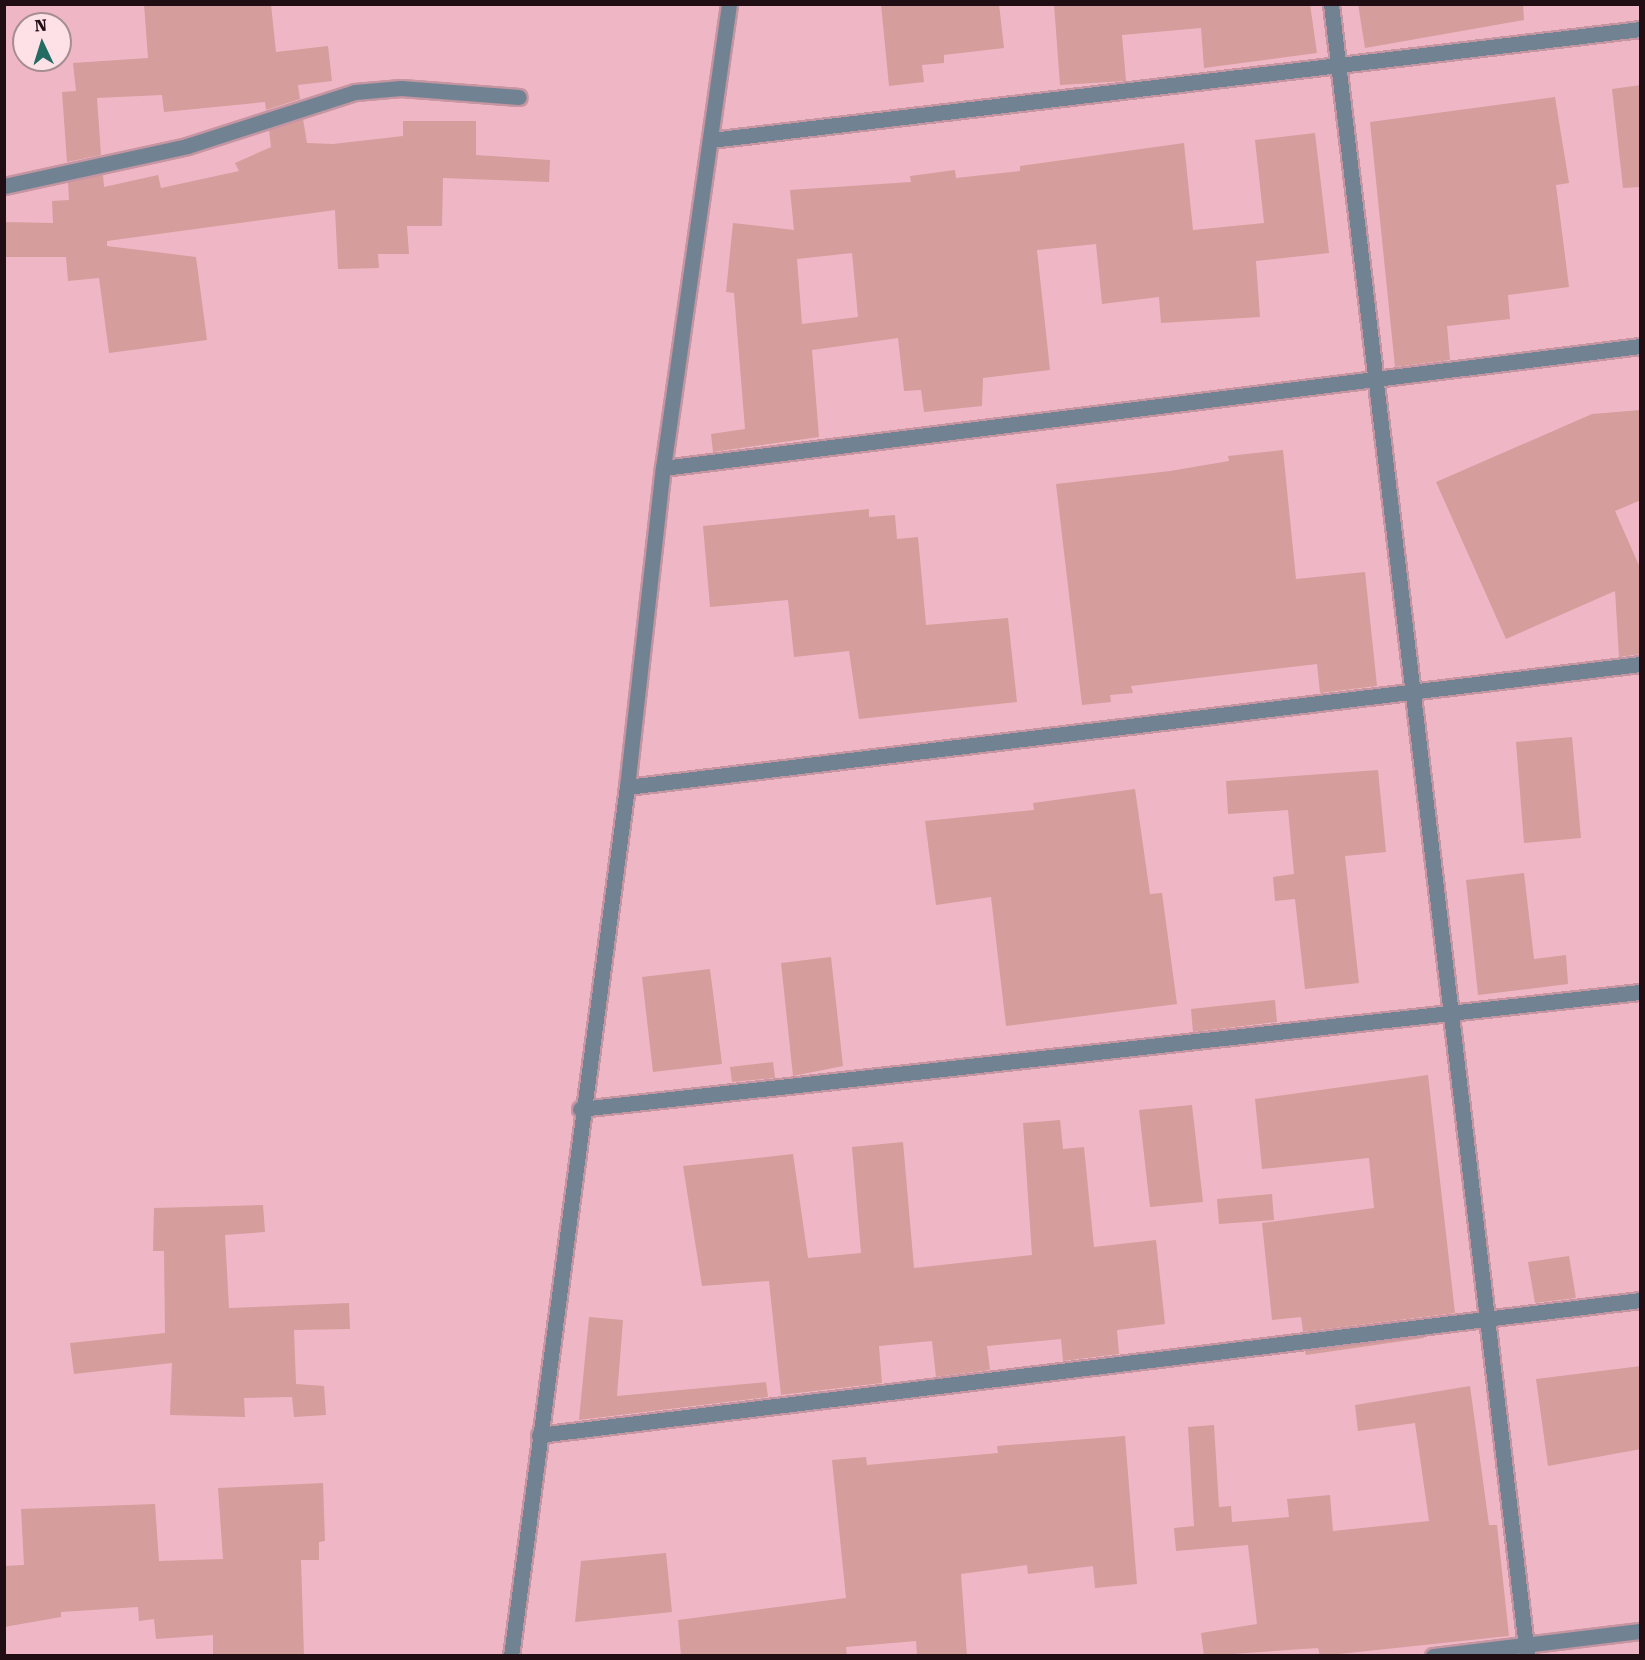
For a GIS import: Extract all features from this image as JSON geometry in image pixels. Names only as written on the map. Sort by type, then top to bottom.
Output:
[{"type":"street","points":[[512,1656],[580,1109],[627,787],[663,468],[729,4]]},
{"type":"street","points":[[1331,4],[1416,691],[1526,1650]]},
{"type":"street","points":[[711,140],[1641,29]]},
{"type":"street","points":[[4,186],[187,146],[355,92],[401,88],[519,97]]},
{"type":"street","points":[[663,468],[1641,346]]},
{"type":"street","points":[[627,787],[1641,664]]},
{"type":"street","points":[[580,1109],[1453,1015],[1641,992]]},
{"type":"street","points":[[539,1435],[1641,1300]]},
{"type":"street","points":[[1433,1656],[1526,1650],[1641,1631]]},
{"type":"building","points":[[144,4],[271,4],[276,52],[328,46],[332,81],[298,85],[300,99],[266,110],[265,102],[164,112],[162,95],[97,98],[101,155],[67,162],[62,92],[76,91],[73,63],[148,58]]},
{"type":"building","points":[[881,4],[999,4],[1004,48],[944,55],[944,63],[922,65],[924,82],[889,86]]},
{"type":"building","points":[[1054,4],[1310,4],[1317,53],[1204,68],[1201,28],[1122,35],[1126,81],[1060,85]]},
{"type":"building","points":[[1358,4],[1523,4],[1524,20],[1365,48]]},
{"type":"building","points":[[1641,85],[1641,187],[1623,188],[1612,89]]},
{"type":"building","points":[[1555,97],[1569,183],[1556,185],[1569,287],[1508,295],[1510,319],[1447,326],[1450,360],[1395,367],[1370,122]]},
{"type":"building","points":[[303,119],[307,143],[333,144],[403,136],[403,121],[476,121],[476,155],[550,160],[549,182],[443,178],[442,226],[407,226],[409,254],[378,254],[379,268],[338,269],[335,210],[107,241],[107,246],[196,257],[207,340],[109,353],[99,278],[68,281],[66,257],[4,257],[4,222],[53,223],[52,201],[69,200],[68,182],[103,174],[104,187],[158,175],[161,188],[239,171],[235,163],[271,147],[269,130]]},
{"type":"building","points":[[1315,133],[1329,253],[1256,261],[1260,317],[1161,323],[1159,297],[1102,304],[1096,244],[1037,250],[1050,370],[983,378],[982,406],[924,412],[921,390],[904,391],[898,338],[812,350],[819,437],[713,452],[711,434],[745,429],[734,293],[726,292],[733,223],[794,230],[790,190],[911,182],[910,176],[955,170],[956,178],[1020,171],[1020,166],[1184,143],[1193,230],[1264,223],[1255,140]],"holes":[[[852,253],[858,317],[802,324],[797,259]]]},
{"type":"building","points":[[1641,410],[1641,500],[1615,511],[1641,570],[1641,654],[1619,657],[1615,591],[1506,639],[1436,482],[1592,414]]},
{"type":"building","points":[[1283,450],[1296,579],[1365,572],[1377,686],[1320,693],[1317,664],[1131,686],[1133,693],[1110,695],[1111,702],[1082,705],[1056,484],[1170,471],[1229,461],[1228,456]]},
{"type":"building","points":[[869,509],[869,517],[895,515],[897,539],[918,537],[926,625],[1008,618],[1017,702],[859,719],[849,651],[794,657],[788,600],[710,607],[703,526]]},
{"type":"building","points":[[1572,737],[1581,838],[1524,843],[1516,742]]},
{"type":"building","points":[[1378,770],[1386,852],[1345,856],[1359,983],[1305,989],[1295,899],[1275,901],[1273,877],[1294,874],[1288,810],[1228,814],[1226,781]]},
{"type":"building","points":[[1135,789],[1150,894],[1162,893],[1177,1004],[1006,1026],[991,897],[936,905],[925,821],[1034,810],[1033,803]]},
{"type":"building","points":[[1524,873],[1534,959],[1566,955],[1568,984],[1478,995],[1466,880]]},
{"type":"building","points":[[831,957],[843,1066],[793,1076],[781,963]]},
{"type":"building","points":[[710,969],[722,1064],[653,1072],[642,977]]},
{"type":"building","points":[[1275,1000],[1277,1022],[1193,1032],[1191,1009]]},
{"type":"building","points":[[773,1062],[775,1078],[732,1082],[730,1067]]},
{"type":"building","points":[[1428,1075],[1455,1313],[1303,1332],[1301,1317],[1272,1320],[1262,1223],[1374,1208],[1369,1158],[1262,1169],[1255,1099]]},
{"type":"building","points":[[1192,1105],[1203,1202],[1150,1207],[1139,1110]]},
{"type":"building","points":[[1060,1120],[1063,1149],[1084,1147],[1094,1247],[1156,1240],[1165,1324],[1117,1330],[1119,1354],[1063,1361],[1061,1339],[987,1346],[990,1370],[936,1377],[932,1341],[879,1346],[882,1383],[781,1395],[769,1281],[702,1286],[683,1166],[793,1154],[808,1258],[861,1253],[852,1147],[903,1142],[914,1268],[1032,1255],[1023,1123]]},
{"type":"building","points":[[1272,1194],[1274,1220],[1219,1224],[1217,1199]]},
{"type":"building","points":[[263,1205],[265,1232],[225,1235],[229,1308],[349,1303],[350,1329],[294,1330],[296,1384],[324,1386],[326,1415],[294,1417],[292,1397],[244,1398],[245,1417],[170,1415],[172,1363],[74,1374],[70,1343],[165,1333],[164,1251],[153,1251],[154,1208]]},
{"type":"building","points":[[1569,1256],[1576,1298],[1535,1303],[1528,1262]]},
{"type":"building","points":[[589,1317],[623,1320],[617,1396],[766,1382],[768,1397],[579,1420]]},
{"type":"building","points":[[1424,1336],[1424,1338],[1306,1355],[1305,1351]]},
{"type":"building","points":[[1641,1366],[1641,1449],[1548,1466],[1536,1379]]},
{"type":"building","points":[[1470,1386],[1489,1525],[1497,1525],[1509,1636],[1320,1656],[1318,1648],[1204,1656],[1201,1633],[1257,1624],[1248,1545],[1176,1551],[1174,1528],[1194,1526],[1188,1427],[1214,1425],[1219,1507],[1231,1506],[1232,1522],[1289,1517],[1287,1499],[1330,1495],[1333,1531],[1429,1521],[1415,1423],[1358,1431],[1355,1405]]},
{"type":"building","points":[[1125,1436],[1137,1584],[1095,1588],[1093,1566],[1028,1574],[1027,1565],[961,1574],[967,1656],[917,1656],[916,1641],[846,1647],[847,1656],[681,1656],[678,1620],[846,1598],[832,1460],[866,1457],[867,1465],[998,1453],[997,1446]]},
{"type":"building","points":[[323,1483],[325,1541],[319,1542],[319,1560],[301,1560],[304,1656],[213,1656],[213,1635],[156,1639],[154,1619],[139,1621],[138,1607],[61,1612],[61,1617],[4,1627],[4,1566],[24,1565],[21,1509],[155,1504],[159,1561],[223,1559],[218,1488]]},
{"type":"building","points":[[666,1553],[672,1612],[575,1622],[581,1561]]}]
